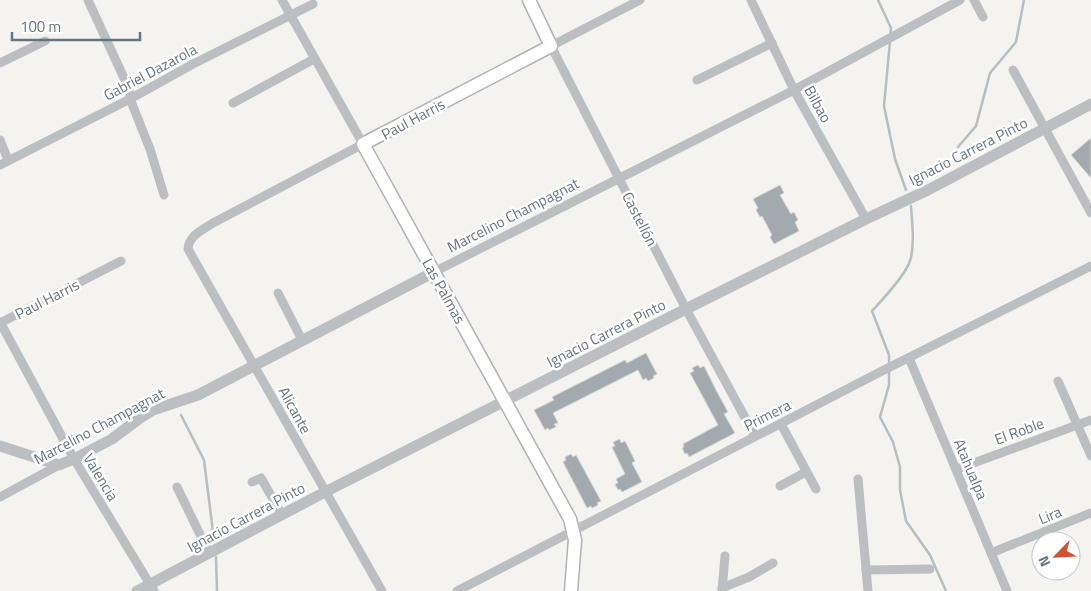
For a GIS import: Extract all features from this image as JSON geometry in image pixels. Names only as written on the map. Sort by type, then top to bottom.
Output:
[{"type":"main road","name":"Castellón","points":[[528,0],[551,46]]},
{"type":"main road","name":"Paul Harris","points":[[363,144],[551,46]]},
{"type":"main road","name":"Las Palmas","points":[[363,144],[570,519],[575,540],[571,591]]},
{"type":"street","points":[[88,0],[129,89],[130,99],[150,149],[164,195]]},
{"type":"street","name":"Las Palmas","points":[[282,0],[363,144]]},
{"type":"street","name":"Paul Harris","points":[[551,46],[640,0]]},
{"type":"street","name":"Bilbao","points":[[751,0],[794,90],[866,219]]},
{"type":"street","name":"Marcelino Champagnat","points":[[0,497],[112,439],[153,410],[198,394],[794,90],[960,0]]},
{"type":"street","points":[[974,0],[983,16]]},
{"type":"street","name":"Gabriel Dazarola","points":[[4,162],[313,4]]},
{"type":"street","points":[[0,63],[45,40]]},
{"type":"street","points":[[697,80],[772,44]]},
{"type":"street","name":"Castellón","points":[[551,46],[686,309],[755,436]]},
{"type":"street","points":[[233,103],[314,59]]},
{"type":"street","points":[[1012,70],[1091,213]]},
{"type":"street","name":"Ignacio Carrera Pinto","points":[[137,591],[152,588],[210,553],[325,492],[686,309],[928,190],[1091,104]]},
{"type":"street","points":[[0,140],[4,162]]},
{"type":"street","name":"Paul Harris","points":[[189,242],[196,234],[213,223],[363,144]]},
{"type":"street","name":"Alicante","points":[[189,242],[188,249],[382,591]]},
{"type":"street","name":"Paul Harris","points":[[0,322],[120,261]]},
{"type":"street","name":"Primera","points":[[457,591],[755,436],[1091,266]]},
{"type":"street","points":[[278,293],[302,340]]},
{"type":"street","name":"Valencia","points":[[0,322],[74,459],[152,588]]},
{"type":"street","name":"Atahualpa","points":[[909,358],[1007,591]]},
{"type":"street","points":[[1058,381],[1091,456]]},
{"type":"street","name":"El Roble","points":[[957,469],[1091,420]]},
{"type":"street","points":[[781,424],[816,489]]},
{"type":"street","points":[[0,446],[59,465]]},
{"type":"street","points":[[780,486],[806,472]]},
{"type":"street","points":[[252,482],[261,478],[282,515]]},
{"type":"street","points":[[858,479],[868,591]]},
{"type":"street","points":[[177,487],[210,553]]},
{"type":"street","name":"Lira","points":[[991,553],[1091,513]]},
{"type":"street","points":[[724,556],[722,590],[773,563]]},
{"type":"street","points":[[866,570],[930,569]]},
{"type":"building","points":[[1091,138],[1091,178],[1071,155]]},
{"type":"building","points":[[780,185],[784,193],[780,195],[791,214],[794,212],[798,220],[795,222],[799,231],[774,244],[770,237],[772,235],[762,216],[760,217],[756,210],[758,208],[753,199]]},
{"type":"building","points":[[646,353],[657,374],[653,376],[654,378],[648,381],[646,378],[643,380],[638,370],[553,413],[558,423],[554,424],[556,427],[545,430],[534,410],[554,400],[552,397],[625,360],[627,363]]},
{"type":"building","points":[[698,365],[700,368],[704,366],[728,412],[724,414],[735,433],[689,457],[682,448],[684,447],[683,444],[718,425],[690,373],[694,371],[692,368]]},
{"type":"building","points":[[620,439],[621,443],[625,441],[635,461],[632,463],[642,482],[622,492],[620,489],[618,490],[615,484],[618,483],[616,479],[625,474],[612,447],[615,446],[613,442]]},
{"type":"building","points":[[571,454],[573,457],[576,455],[601,501],[592,508],[591,506],[587,508],[563,462],[566,460],[565,457]]},
{"type":"waterway","points":[[878,0],[891,28],[890,36]]},
{"type":"waterway","points":[[958,147],[976,126],[990,73],[1016,42],[1024,0]]},
{"type":"waterway","points":[[890,41],[884,106],[895,159],[906,190]]},
{"type":"waterway","points":[[889,366],[889,355],[872,311],[899,280],[910,261],[913,241],[911,206]]},
{"type":"waterway","points":[[889,371],[889,385],[880,417],[893,442],[900,467],[900,490],[906,521],[930,555],[946,591]]},
{"type":"waterway","points":[[181,415],[204,460],[214,540]]},
{"type":"waterway","points":[[216,557],[217,591]]}]
